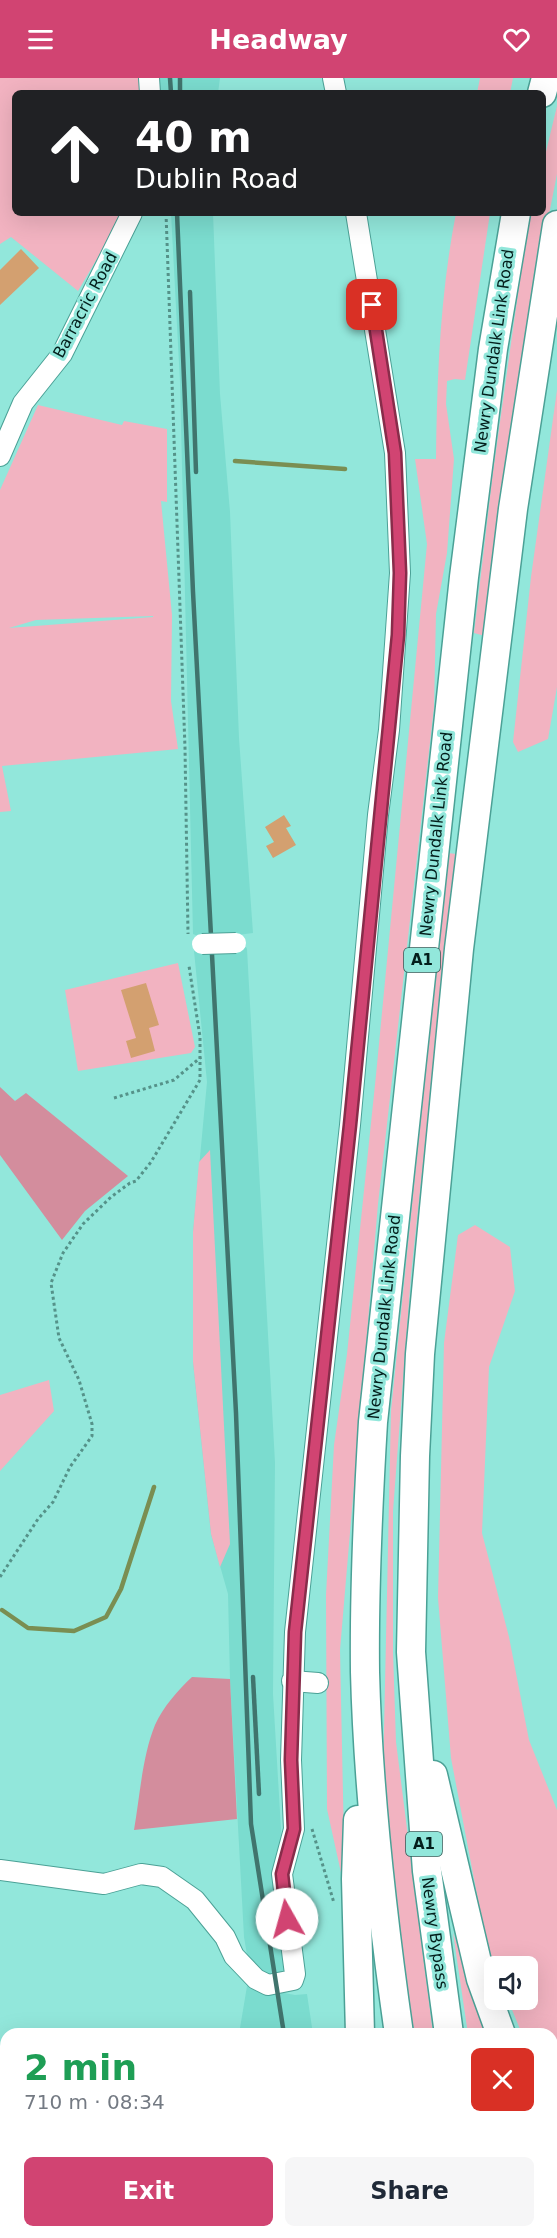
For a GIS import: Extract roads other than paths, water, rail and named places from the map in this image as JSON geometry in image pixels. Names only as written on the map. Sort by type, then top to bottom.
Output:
[{"type":"highway","name":"Newry Dundalk Link Road","points":[[365,1672],[366,1549],[373,1422],[385,1289],[468,542],[485,406],[514,216]]},
{"type":"highway","name":"A1","points":[[411,1652],[415,1456],[420,1354],[459,949],[513,509],[556,231]]},
{"type":"highway","name":"Newry Bypass","points":[[411,1652],[427,1871],[448,2028]]},
{"type":"highway","points":[[411,1652],[422,1690],[431,1766],[481,1979],[499,2028]]},
{"type":"highway","name":"A1","points":[[365,1672],[376,1849],[398,2028]]},
{"type":"highway","points":[[360,2028],[357,1879],[365,1672]]},
{"type":"street","name":"Barracric Road","points":[[0,456],[23,403],[62,354],[131,216]]},
{"type":"street","points":[[0,1870],[105,1884],[141,1874],[162,1877],[195,1900],[225,1937],[234,1956],[256,1979],[268,1985],[290,1983],[295,1974],[282,1874],[302,1826],[292,1681],[301,1560],[347,1159],[399,614],[399,509],[395,453],[356,216]]},
{"type":"street","points":[[195,944],[236,943]]},
{"type":"street","points":[[292,1681],[318,1683]]},
{"type":"waterway","points":[[235,461],[345,469]]},
{"type":"waterway","points":[[2,1610],[28,1628],[74,1631],[106,1617],[121,1589],[154,1487]]},
{"type":"railway","points":[[170,78],[171,90]]},
{"type":"railway","points":[[180,78],[180,90]]},
{"type":"railway","points":[[177,216],[193,592],[236,1413],[251,1824],[283,2028]]},
{"type":"railway","points":[[190,292],[196,472]]},
{"type":"railway","points":[[253,1677],[259,1794]]}]
